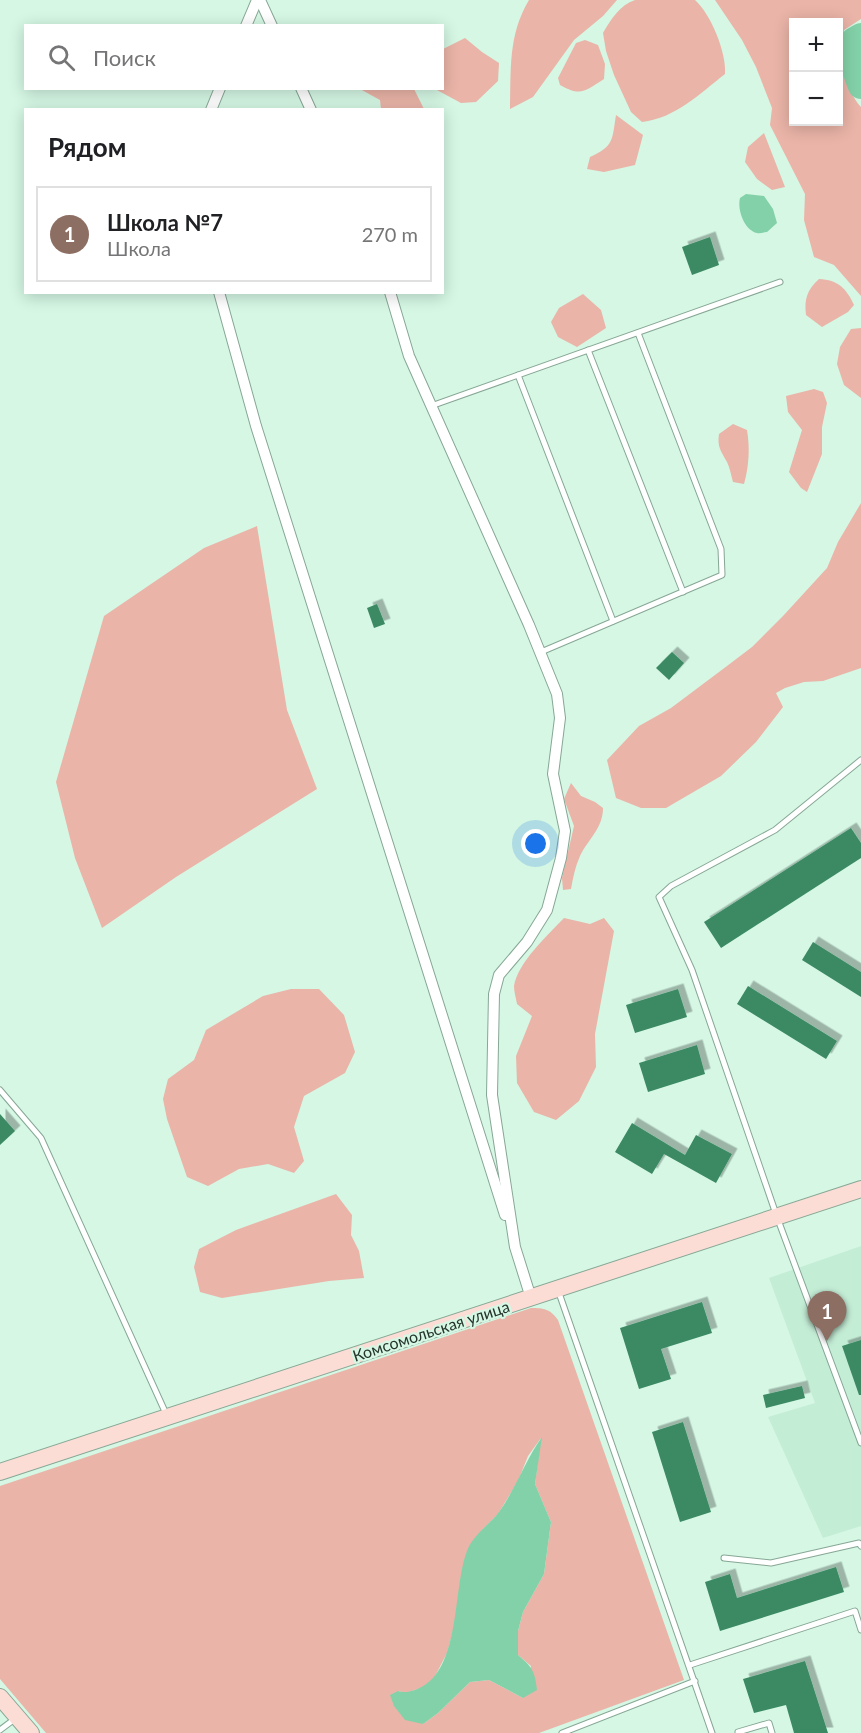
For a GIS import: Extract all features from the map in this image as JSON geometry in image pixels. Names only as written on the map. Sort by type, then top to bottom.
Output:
[{"type":"main road","name":"Комсомольская улица","points":[[0,1472],[861,1189]]},
{"type":"main road","points":[[0,1697],[31,1733]]},
{"type":"street","points":[[247,24],[259,0]]},
{"type":"street","points":[[259,0],[271,24]]},
{"type":"street","points":[[212,108],[219,90]]},
{"type":"street","points":[[302,90],[310,108]]},
{"type":"street","points":[[220,294],[256,426],[531,1298]]},
{"type":"street","points":[[391,294],[409,356],[541,652],[557,694],[560,727],[553,774],[565,831],[561,858],[547,910],[526,942],[499,975],[494,994],[492,1095],[515,1247]]},
{"type":"lane","points":[[431,406],[780,282]]},
{"type":"lane","points":[[541,652],[722,575],[721,549],[638,333]]},
{"type":"lane","points":[[588,350],[683,592]]},
{"type":"lane","points":[[518,375],[613,621]]},
{"type":"lane","points":[[861,760],[775,830],[671,886],[659,897],[692,970],[777,1217],[861,1443]]},
{"type":"lane","points":[[0,1090],[40,1138],[168,1417]]},
{"type":"lane","points":[[557,1289],[712,1733]]},
{"type":"lane","points":[[724,1557],[771,1563],[859,1543],[861,1546]]},
{"type":"lane","points":[[690,1665],[858,1610],[861,1630]]},
{"type":"lane","points":[[562,1733],[695,1681]]},
{"type":"lane","points":[[0,1730],[17,1717]]},
{"type":"lane","points":[[738,1732],[770,1723],[772,1733]]},
{"type":"shaded area","points":[[529,0],[617,0],[603,16],[574,40],[533,97],[510,109],[514,40],[517,26]]},
{"type":"shaded area","points":[[635,0],[695,0],[712,24],[721,45],[725,66],[725,74],[686,104],[666,116],[642,122],[631,112],[614,75],[603,33],[620,9]]},
{"type":"shaded area","points":[[715,0],[861,0],[861,19],[844,30],[844,40],[848,81],[861,107],[861,296],[834,265],[814,257],[804,220],[805,194],[770,125],[772,108],[756,67],[742,40]]},
{"type":"shaded area","points":[[465,38],[499,63],[498,81],[476,102],[461,103],[437,90],[444,90],[444,48]]},
{"type":"shaded area","points":[[585,40],[598,45],[605,64],[604,79],[578,92],[560,85],[558,78],[576,43]]},
{"type":"shaded area","points":[[362,90],[414,90],[424,108],[381,108],[380,100]]},
{"type":"shaded area","points":[[616,115],[643,135],[635,165],[604,172],[587,169],[590,157],[608,145],[614,131]]},
{"type":"shaded area","points":[[764,133],[785,187],[772,190],[757,179],[745,162],[748,147]]},
{"type":"shaded area","points":[[746,194],[764,196],[773,209],[777,223],[767,232],[757,233],[745,224],[739,203],[740,198]]},
{"type":"shaded area","points":[[819,279],[841,286],[854,305],[848,312],[822,327],[806,315],[805,309],[807,295]]},
{"type":"shaded area","points":[[583,294],[601,310],[606,328],[577,347],[558,337],[551,322],[559,308]]},
{"type":"shaded area","points":[[861,328],[861,398],[844,385],[837,364],[840,347],[851,329]]},
{"type":"shaded area","points":[[814,389],[823,392],[827,403],[822,427],[822,454],[807,492],[789,472],[802,430],[788,412],[786,396]]},
{"type":"shaded area","points":[[733,424],[747,430],[748,457],[744,484],[733,482],[728,464],[719,446],[719,434]]},
{"type":"shaded area","points":[[861,503],[861,668],[823,681],[804,682],[776,693],[783,707],[756,742],[721,776],[666,808],[641,808],[616,798],[607,760],[639,726],[671,708],[752,647],[783,616],[827,568],[838,542]]},
{"type":"shaded area","points":[[257,526],[287,710],[317,789],[176,877],[102,928],[75,858],[56,782],[104,616],[204,548]]},
{"type":"shaded area","points":[[571,783],[581,796],[603,808],[601,821],[578,860],[571,889],[563,890],[562,878],[574,826],[564,799]]},
{"type":"shaded area","points":[[564,918],[590,924],[604,918],[614,931],[595,1034],[596,1067],[579,1101],[556,1120],[534,1112],[517,1083],[516,1056],[532,1016],[517,1004],[514,986],[527,958]]},
{"type":"shaded area","points":[[291,989],[319,989],[344,1015],[355,1052],[345,1073],[304,1096],[294,1127],[304,1161],[294,1173],[268,1164],[239,1169],[208,1186],[187,1177],[167,1119],[163,1099],[168,1079],[194,1060],[206,1030],[263,996]]},
{"type":"shaded area","points":[[336,1194],[352,1215],[351,1235],[359,1251],[364,1278],[329,1281],[222,1298],[200,1292],[194,1267],[199,1249],[236,1230]]},
{"type":"shaded area","points":[[861,1246],[861,1526],[823,1538],[768,1417],[815,1403],[769,1278]]},
{"type":"shaded area","points":[[531,1308],[543,1309],[552,1313],[558,1320],[684,1680],[539,1733],[46,1733],[0,1679],[0,1486]],"holes":[[[541,1438],[535,1484],[551,1522],[544,1574],[523,1612],[518,1631],[518,1655],[531,1666],[523,1698],[489,1680],[470,1682],[423,1724],[398,1691],[406,1693],[424,1687],[433,1680],[447,1653],[481,1531],[498,1514],[518,1481],[528,1456]]]},
{"type":"shaded area","points":[[542,1437],[535,1484],[551,1522],[544,1574],[523,1612],[518,1631],[518,1655],[532,1670],[537,1690],[523,1698],[489,1680],[470,1682],[423,1724],[405,1720],[394,1706],[390,1695],[398,1691],[415,1690],[430,1681],[441,1667],[453,1629],[462,1567],[467,1551],[473,1540],[505,1503]]},
{"type":"building","points":[[710,237],[719,265],[692,275],[682,247]]},
{"type":"building","points":[[377,604],[385,624],[374,628],[367,608]]},
{"type":"building","points":[[672,652],[684,663],[669,680],[656,668]]},
{"type":"building","points":[[851,828],[861,843],[861,858],[721,948],[704,922]]},
{"type":"building","points":[[813,942],[861,972],[861,997],[802,960]]},
{"type":"building","points":[[748,986],[837,1041],[826,1059],[737,1004]]},
{"type":"building","points":[[678,989],[687,1017],[635,1033],[626,1005]]},
{"type":"building","points":[[697,1045],[705,1074],[648,1092],[639,1063]]},
{"type":"building","points":[[0,1114],[15,1131],[0,1145]]},
{"type":"building","points":[[632,1123],[685,1155],[696,1135],[732,1154],[716,1183],[664,1154],[652,1174],[615,1152]]},
{"type":"building","points":[[702,1302],[712,1333],[661,1349],[671,1379],[639,1389],[620,1328]]},
{"type":"building","points":[[861,1340],[861,1395],[859,1395],[842,1346]]},
{"type":"building","points":[[802,1386],[805,1398],[766,1408],[763,1395]]},
{"type":"building","points":[[683,1422],[711,1512],[680,1522],[652,1432]]},
{"type":"building","points":[[836,1567],[844,1592],[720,1631],[705,1582],[730,1574],[737,1598]]},
{"type":"building","points":[[805,1661],[828,1733],[794,1733],[786,1705],[754,1713],[743,1679]]},
{"type":"waterway","points":[[861,36],[854,40],[852,52],[861,86]]},
{"type":"place","name":"Школа №7","points":[[827,1341]]}]
